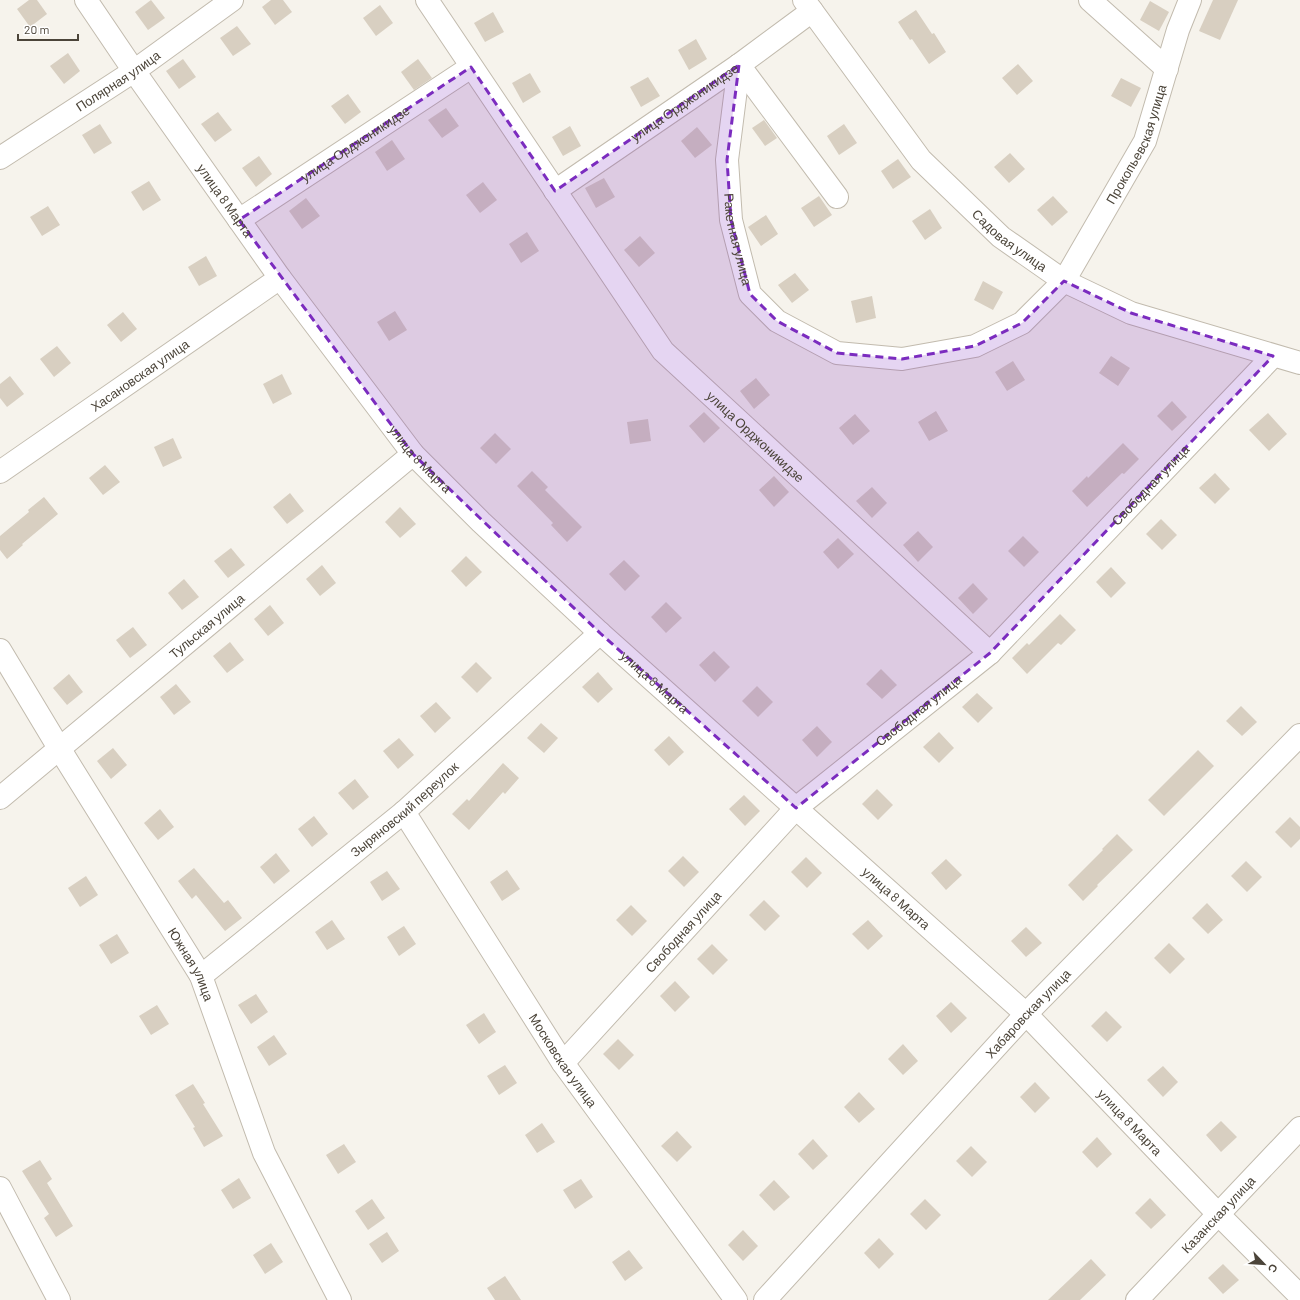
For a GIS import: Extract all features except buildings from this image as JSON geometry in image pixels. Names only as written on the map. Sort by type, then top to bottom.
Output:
[{"type":"street","name":"улица 8 Марта","points":[[86,0],[134,71],[280,278],[413,454],[481,522],[600,633],[1026,1014],[1219,1215],[1300,1296]]},
{"type":"street","name":"Полярная улица","points":[[0,158],[134,71],[232,0]]},
{"type":"street","name":"улица Орджоникидзе","points":[[427,0],[663,351],[990,653]]},
{"type":"street","points":[[1090,0],[1167,69]]},
{"type":"street","name":"Прокопьевская улица","points":[[1064,281],[1145,141],[1178,30],[1190,0]]},
{"type":"street","name":"улица Орджоникидзе","points":[[555,191],[739,65],[808,6]]},
{"type":"street","name":"Садовая улица","points":[[808,6],[921,160],[1001,237],[1064,281],[1131,313],[1300,363]]},
{"type":"street","points":[[739,65],[837,197]]},
{"type":"street","name":"Ракетная улица","points":[[739,65],[727,160],[731,220],[750,294],[777,321],[837,353],[902,359],[975,346],[1022,323],[1064,281]]},
{"type":"street","name":"улица Орджоникидзе","points":[[239,220],[471,67]]},
{"type":"street","name":"Хасановская улица","points":[[0,472],[280,278]]},
{"type":"street","name":"Свободная улица","points":[[563,1063],[796,808],[990,653],[1273,356]]},
{"type":"street","name":"Тульская улица","points":[[0,798],[413,454]]},
{"type":"street","name":"Зыряновский переулок","points":[[201,976],[404,812],[600,633]]},
{"type":"street","name":"Южная улица","points":[[0,650],[59,748],[201,976],[264,1153],[340,1300]]},
{"type":"street","name":"Хабаровская улица","points":[[765,1300],[1026,1014],[1300,735]]},
{"type":"street","name":"Московская улица","points":[[404,812],[563,1063],[736,1300]]},
{"type":"street","name":"Казанская улица","points":[[1137,1300],[1300,1128]]},
{"type":"street","points":[[0,1188],[59,1300]]},
{"type":"highlighted area","points":[[739,65],[727,160],[731,220],[750,294],[777,321],[837,353],[902,359],[975,346],[1022,323],[1064,281],[1131,313],[1273,356],[990,653],[796,808],[600,633],[413,454],[239,220],[471,67],[555,191]]}]
